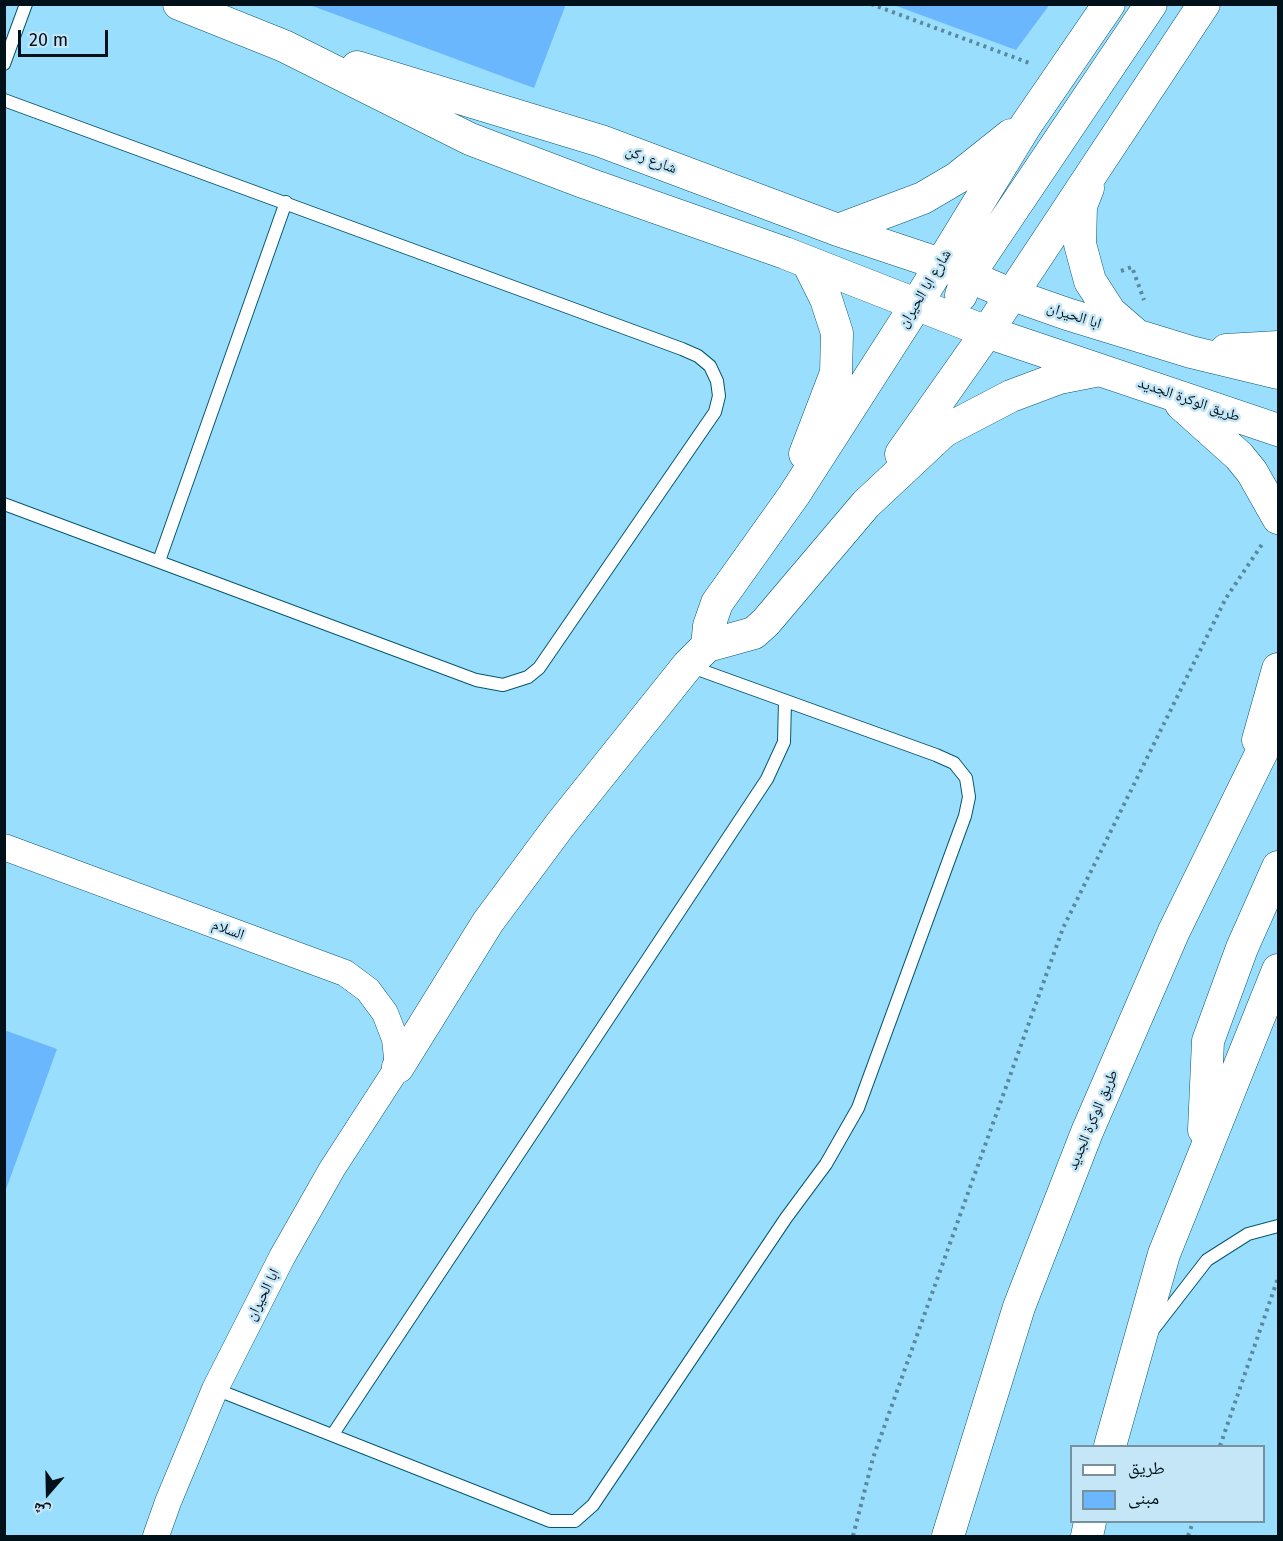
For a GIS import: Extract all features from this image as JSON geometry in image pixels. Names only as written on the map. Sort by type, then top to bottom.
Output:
[{"type":"street","name":"شارع ركن","points":[[180,4],[284,46],[470,139],[808,263],[987,332]]},
{"type":"street","name":"شارع ابا الحيران","points":[[698,656],[717,603],[794,495],[916,305],[954,270],[1026,125],[1109,4]]},
{"type":"street","points":[[1100,370],[987,332],[962,303],[954,270],[1151,4]]},
{"type":"street","points":[[398,1067],[495,913],[560,825],[698,656],[760,627],[866,504],[987,332],[1204,4]]},
{"type":"street","name":"شارع ركن","points":[[284,46],[473,100],[601,141],[838,230],[954,270],[1010,294]]},
{"type":"street","points":[[838,230],[923,198],[957,178],[1026,125]]},
{"type":"street","points":[[1095,170],[1081,206],[1080,244],[1090,281],[1110,312],[1138,336],[1191,352],[1278,373]]},
{"type":"street","points":[[794,495],[808,442],[836,373],[837,333],[826,300],[808,263]]},
{"type":"street","name":"ابا الحيران","points":[[1010,294],[1138,336]]},
{"type":"street","points":[[1191,352],[1278,347]]},
{"type":"street","points":[[866,504],[944,431],[1011,396],[1059,378],[1100,370]]},
{"type":"street","name":"طريق الوكرة الجديد","points":[[1100,370],[1278,430]]},
{"type":"street","points":[[1166,392],[1239,456],[1252,472],[1272,529]]},
{"type":"street","points":[[1242,792],[1278,669]]},
{"type":"street","name":"طريق الوكرة الجديد","points":[[948,1536],[1019,1307],[1087,1132],[1174,931],[1278,719]]},
{"type":"street","name":"السلام","points":[[4,847],[345,973],[368,990],[385,1013],[395,1039],[398,1067]]},
{"type":"street","points":[[1203,1155],[1208,1041],[1242,948],[1278,867]]},
{"type":"street","points":[[1110,1445],[1133,1356],[1164,1254],[1278,969]]},
{"type":"street","name":"ابا الحيران","points":[[156,1536],[215,1389],[282,1257],[315,1198],[398,1067]]},
{"type":"lane","points":[[4,64],[26,4]]},
{"type":"lane","points":[[4,100],[286,202],[698,356],[710,366],[717,381],[719,396],[715,411],[539,668],[516,683],[503,685],[476,680],[4,504]]},
{"type":"lane","points":[[159,561],[286,202]]},
{"type":"lane","points":[[215,1389],[550,1521],[575,1521],[593,1505],[786,1218],[826,1164],[858,1108],[969,797],[966,778],[954,763],[785,701],[742,683],[698,656]]},
{"type":"lane","points":[[333,1434],[767,779],[784,742],[785,701]]},
{"type":"lane","points":[[1133,1356],[1207,1260],[1248,1234],[1278,1226]]},
{"type":"path","points":[[871,4],[1061,75]]},
{"type":"path","points":[[1090,281],[1132,267],[1146,304]]},
{"type":"path","points":[[853,1536],[873,1458],[1063,928],[1226,598],[1272,529]]},
{"type":"path","points":[[1220,1445],[1278,1278]]},
{"type":"building","points":[[307,4],[566,4],[534,88]]},
{"type":"building","points":[[891,4],[1050,4],[1016,50]]},
{"type":"building","points":[[4,1030],[57,1049],[5,1192],[4,1192]]}]
